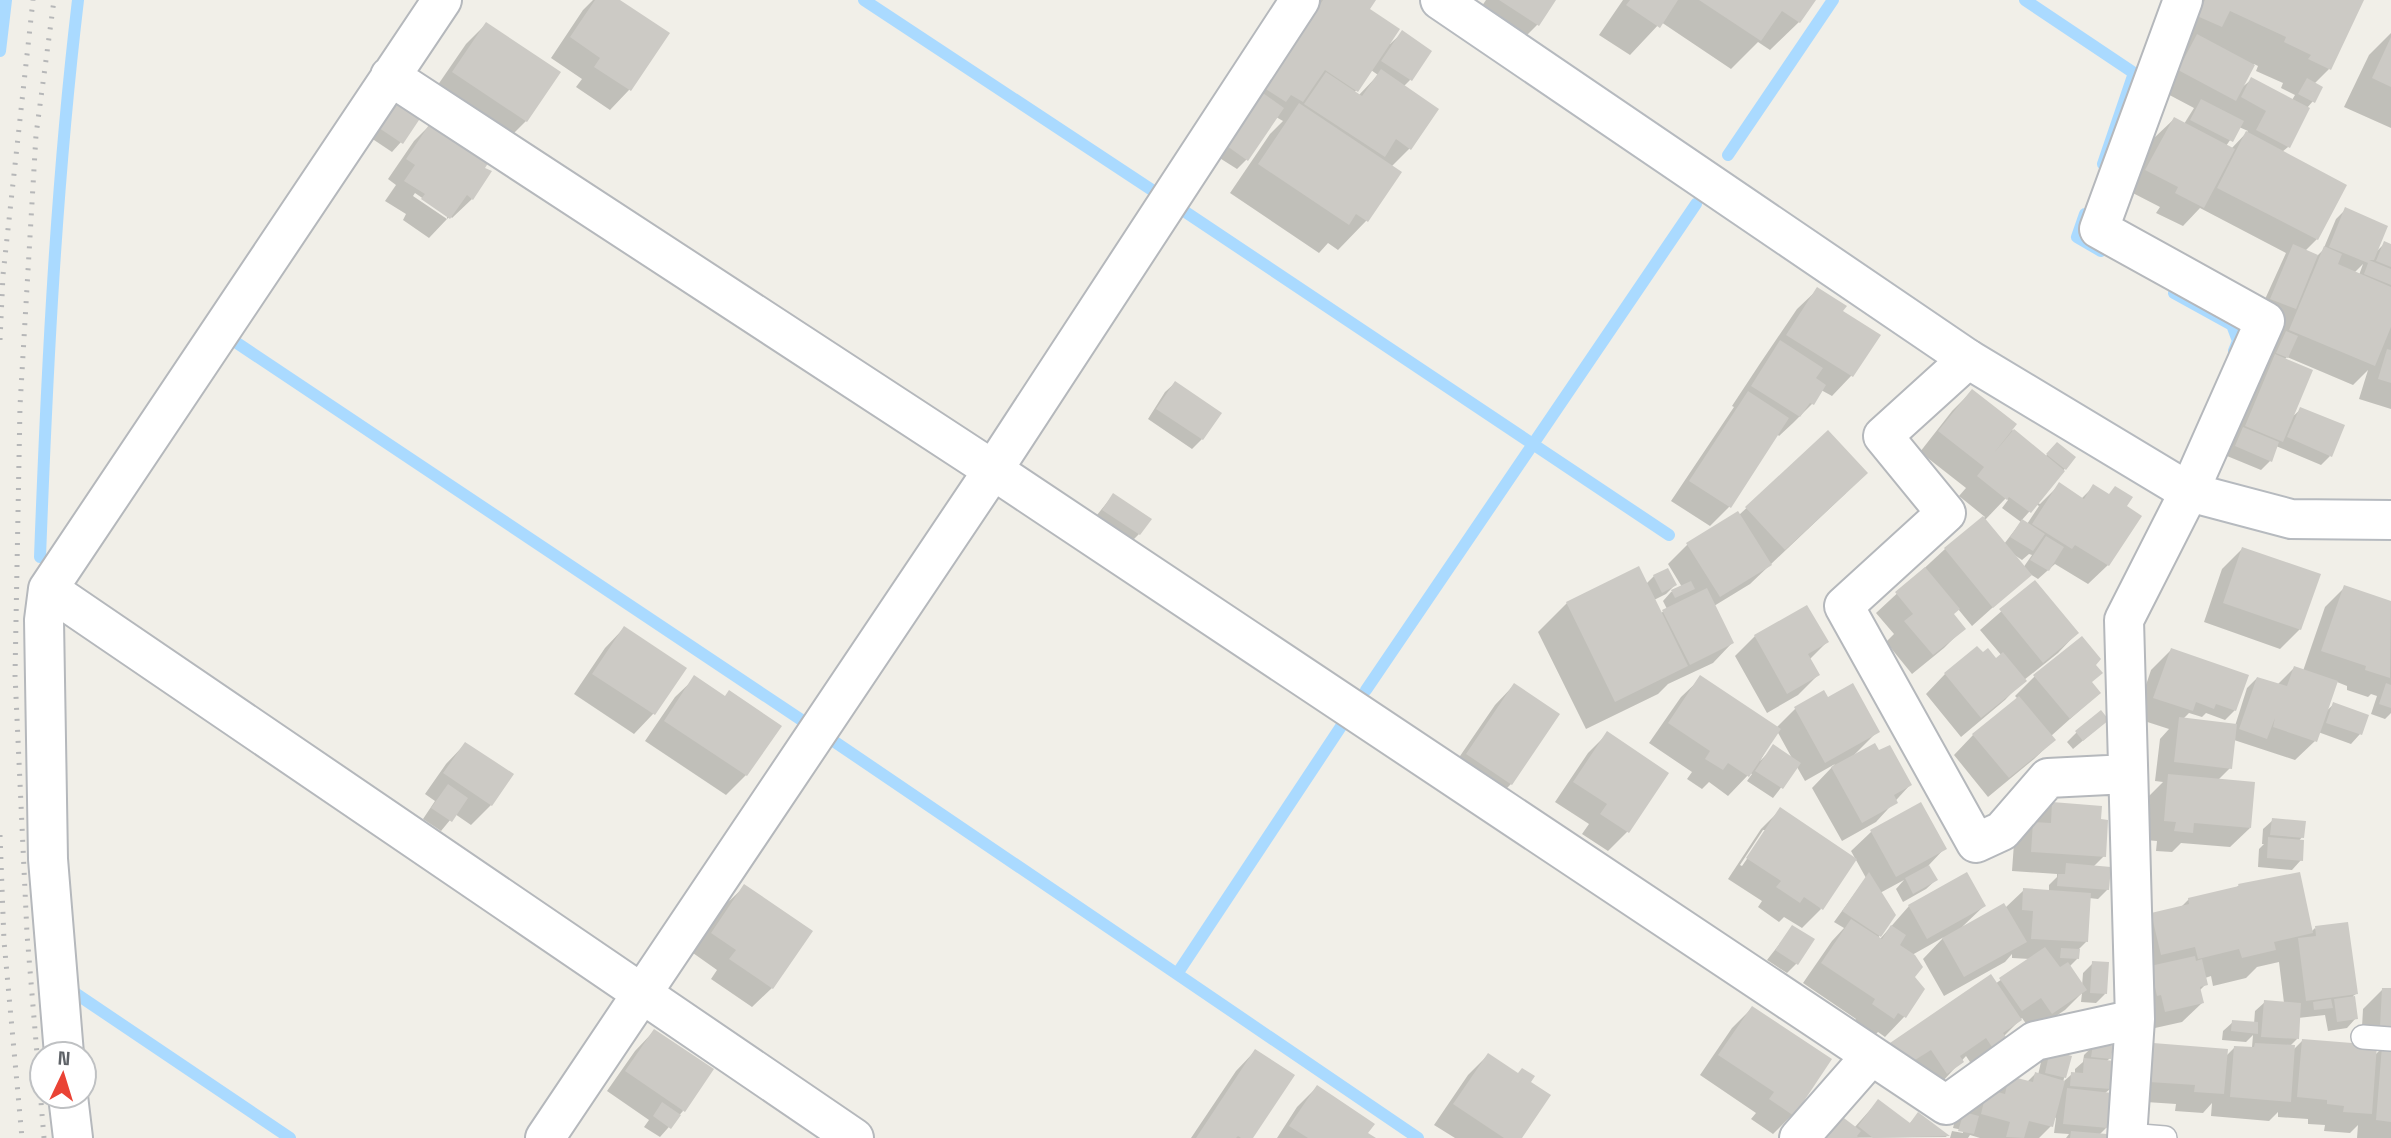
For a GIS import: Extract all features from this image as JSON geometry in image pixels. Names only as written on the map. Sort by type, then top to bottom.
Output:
[{"type":"street","points":[[63,1040],[48,859],[44,620],[48,589],[442,0]]},
{"type":"street","points":[[545,1138],[993,470],[1300,0]]},
{"type":"street","points":[[1440,0],[1968,359],[2189,492],[2291,519],[2391,520]]},
{"type":"street","points":[[2128,1136],[2135,1019],[2124,620],[2189,492],[2265,321],[2099,229],[2183,0]]},
{"type":"street","points":[[390,76],[993,470],[1946,1105],[2035,1041],[2135,1019]]},
{"type":"street","points":[[1968,359],[1883,436],[1946,513],[1844,606],[1976,844],[2002,831],[2048,778],[2128,774]]},
{"type":"street","points":[[48,589],[854,1138]]},
{"type":"street","points":[[1799,1138],[1871,1056]]},
{"type":"street","points":[[70,1110],[73,1138]]},
{"type":"lane","points":[[2363,1037],[2391,1039]]},
{"type":"lane","points":[[2128,1136],[2165,1138]]},
{"type":"building","points":[[595,0],[620,0],[670,33],[631,91],[594,67],[600,58],[570,37]]},
{"type":"building","points":[[1323,0],[1376,0],[1370,9],[1400,29],[1358,92],[1325,70],[1303,102],[1291,95],[1286,102],[1264,88]]},
{"type":"building","points":[[1499,0],[1556,0],[1539,26]]},
{"type":"building","points":[[1630,0],[1678,0],[1660,28],[1626,5]]},
{"type":"building","points":[[1699,0],[1816,0],[1800,23],[1782,11],[1761,41]]},
{"type":"building","points":[[2205,0],[2364,0],[2331,70],[2308,59],[2311,55],[2284,42],[2286,37],[2230,11],[2222,27],[2197,16]]},
{"type":"building","points":[[486,22],[561,72],[527,122],[452,72]]},
{"type":"building","points":[[1402,30],[1432,51],[1412,81],[1381,61]]},
{"type":"building","points":[[2197,34],[2255,65],[2236,101],[2178,70]]},
{"type":"building","points":[[2391,37],[2391,87],[2372,78]]},
{"type":"building","points":[[1381,69],[1439,109],[1411,150],[1396,139],[1385,157],[1304,104],[1326,72],[1362,96]]},
{"type":"building","points":[[2251,77],[2310,108],[2290,148],[2256,130],[2266,111],[2241,97]]},
{"type":"building","points":[[2307,78],[2323,87],[2315,103],[2298,94]]},
{"type":"building","points":[[1263,93],[1284,108],[1248,161],[1227,146]]},
{"type":"building","points":[[395,96],[423,114],[403,144],[376,126]]},
{"type":"building","points":[[2201,99],[2244,121],[2233,142],[2190,120]]},
{"type":"building","points":[[1299,103],[1402,172],[1368,222],[1356,214],[1349,225],[1258,164]]},
{"type":"building","points":[[2174,117],[2235,149],[2204,208],[2175,193],[2178,187],[2145,170]]},
{"type":"building","points":[[433,119],[492,157],[485,168],[492,171],[473,200],[467,195],[450,219],[421,199],[425,194],[404,181],[415,165],[406,159]]},
{"type":"building","points":[[2246,131],[2347,185],[2318,240],[2217,188]]},
{"type":"building","points":[[2345,207],[2388,226],[2374,260],[2369,260],[2391,269],[2391,285],[2364,274],[2368,263],[2329,247]]},
{"type":"building","points":[[2384,241],[2391,244],[2391,267],[2376,261]]},
{"type":"building","points":[[2293,244],[2318,255],[2296,309],[2270,299]]},
{"type":"building","points":[[2324,246],[2342,254],[2338,264],[2391,287],[2391,327],[2375,366],[2289,330]]},
{"type":"building","points":[[1817,287],[1847,306],[1843,311],[1881,335],[1853,377],[1786,335]]},
{"type":"building","points":[[2286,331],[2298,336],[2288,358],[2276,353]]},
{"type":"building","points":[[1780,340],[1823,368],[1816,378],[1826,385],[1814,405],[1810,403],[1800,417],[1751,386]]},
{"type":"building","points":[[2387,349],[2391,350],[2391,383],[2378,379]]},
{"type":"building","points":[[2275,354],[2313,370],[2283,442],[2245,426]]},
{"type":"building","points":[[1175,381],[1222,413],[1203,440],[1156,409]]},
{"type":"building","points":[[1972,389],[2017,424],[1994,453],[2014,429],[2065,471],[2031,513],[2009,497],[2007,500],[1977,476],[1984,467],[1938,431]]},
{"type":"building","points":[[1748,391],[1789,418],[1731,508],[1689,481]]},
{"type":"building","points":[[2300,407],[2345,425],[2332,457],[2287,437]]},
{"type":"building","points":[[2243,427],[2279,442],[2272,462],[2235,446]]},
{"type":"building","points":[[1828,430],[1868,473],[1785,550],[1745,507]]},
{"type":"building","points":[[2057,442],[2076,457],[2066,470],[2046,454]]},
{"type":"building","points":[[2059,482],[2084,499],[2093,484],[2109,494],[2115,486],[2133,497],[2127,506],[2142,516],[2109,566],[2075,545],[2072,549],[2032,524]]},
{"type":"building","points":[[1113,493],[1152,519],[1140,535],[1102,510]]},
{"type":"building","points":[[1738,511],[1772,565],[1720,597],[1686,543]]},
{"type":"building","points":[[1983,516],[2032,575],[1993,608],[1944,548]]},
{"type":"building","points":[[2022,519],[2045,534],[2033,551],[2010,537]]},
{"type":"building","points":[[2046,536],[2064,547],[2049,571],[2030,560]]},
{"type":"building","points":[[2242,547],[2321,574],[2301,630],[2223,603]]},
{"type":"building","points":[[1639,566],[1688,666],[1615,702],[1566,602]]},
{"type":"building","points":[[1925,567],[1960,609],[1954,614],[1966,629],[1933,655],[1904,621],[1913,614],[1895,592]]},
{"type":"building","points":[[1668,568],[1677,585],[1662,593],[1653,575]]},
{"type":"building","points":[[2035,580],[2079,633],[2043,663],[1999,609]]},
{"type":"building","points":[[1691,581],[1695,589],[1675,598],[1671,590]]},
{"type":"building","points":[[2344,585],[2391,601],[2390,678],[2365,670],[2366,666],[2321,651]]},
{"type":"building","points":[[1707,588],[1734,643],[1690,665],[1662,610]]},
{"type":"building","points":[[1807,605],[1829,642],[1808,654],[1820,675],[1787,694],[1754,635]]},
{"type":"building","points":[[624,626],[687,668],[655,715],[592,674]]},
{"type":"building","points":[[2082,636],[2101,659],[2096,665],[2103,673],[2092,682],[2101,693],[2070,719],[2033,675]]},
{"type":"building","points":[[1977,646],[1983,652],[1988,648],[1996,658],[2003,652],[2027,681],[1981,718],[1944,673]]},
{"type":"building","points":[[2171,648],[2249,675],[2236,711],[2216,704],[2214,709],[2196,702],[2193,711],[2153,698]]},
{"type":"building","points":[[2294,666],[2338,681],[2317,742],[2273,727],[2275,718],[2267,739],[2239,729],[2257,677],[2287,686]]},
{"type":"building","points":[[694,675],[725,696],[729,690],[782,726],[747,776],[664,721]]},
{"type":"building","points":[[1700,675],[1781,729],[1749,777],[1728,763],[1723,770],[1705,759],[1710,751],[1668,723]]},
{"type":"building","points":[[1514,683],[1560,714],[1512,785],[1466,754]]},
{"type":"building","points":[[1853,683],[1880,732],[1825,763],[1794,707],[1824,690],[1828,697]]},
{"type":"building","points":[[2386,683],[2391,685],[2391,708],[2379,704]]},
{"type":"building","points":[[2019,696],[2056,740],[2009,778],[1972,734]]},
{"type":"building","points":[[2333,702],[2369,715],[2362,735],[2326,723]]},
{"type":"building","points":[[2101,710],[2109,720],[2083,741],[2075,731]]},
{"type":"building","points":[[2179,717],[2237,724],[2232,769],[2174,762]]},
{"type":"building","points":[[1607,731],[1669,773],[1629,833],[1600,814],[1607,804],[1573,782]]},
{"type":"building","points":[[465,742],[514,774],[492,806],[443,773]]},
{"type":"building","points":[[1875,743],[1879,750],[1890,745],[1912,785],[1894,795],[1898,803],[1862,823],[1831,767]]},
{"type":"building","points":[[1773,744],[1801,763],[1783,789],[1755,771]]},
{"type":"building","points":[[2168,774],[2255,782],[2251,828],[2194,823],[2193,833],[2174,831],[2176,822],[2164,821]]},
{"type":"building","points":[[448,784],[468,798],[452,822],[431,808]]},
{"type":"building","points":[[1921,802],[1947,849],[1896,877],[1870,830]]},
{"type":"building","points":[[2052,802],[2102,806],[2101,819],[2108,820],[2106,857],[2031,852],[2033,822],[2051,823]]},
{"type":"building","points":[[1780,807],[1857,859],[1823,910],[1804,897],[1800,903],[1776,887],[1781,881],[1746,858]]},
{"type":"building","points":[[2272,818],[2306,821],[2304,838],[2270,835]]},
{"type":"building","points":[[2268,837],[2304,840],[2303,861],[2267,858]]},
{"type":"building","points":[[2066,863],[2111,867],[2109,890],[2057,886],[2058,874],[2065,874]]},
{"type":"building","points":[[1929,865],[1938,880],[1913,894],[1905,878]]},
{"type":"building","points":[[1869,872],[1896,915],[1881,937],[1842,911]]},
{"type":"building","points":[[1967,872],[1986,906],[1927,939],[1908,905]]},
{"type":"building","points":[[2300,872],[2313,933],[2274,942],[2276,950],[2242,958],[2239,949],[2198,959],[2195,947],[2161,955],[2151,913],[2189,904],[2188,898],[2239,886],[2238,884]]},
{"type":"building","points":[[744,884],[813,931],[773,989],[729,959],[736,950],[711,933]]},
{"type":"building","points":[[2023,888],[2091,893],[2088,942],[2031,939],[2033,911],[2022,910]]},
{"type":"building","points":[[2004,903],[2027,942],[1964,977],[1942,938]]},
{"type":"building","points":[[1851,919],[1882,939],[1891,925],[1906,935],[1900,945],[1915,955],[1923,967],[1915,977],[1925,989],[1906,1018],[1898,1013],[1894,1019],[1872,1004],[1875,999],[1821,963]]},
{"type":"building","points":[[2348,922],[2358,994],[2306,1001],[2298,938],[2316,936],[2315,926]]},
{"type":"building","points":[[1792,925],[1815,939],[1798,965],[1775,950]]},
{"type":"building","points":[[2045,947],[2060,967],[2068,962],[2087,990],[2052,1014],[2041,998],[2022,1011],[1999,978]]},
{"type":"building","points":[[2061,948],[2080,949],[2079,959],[2060,958]]},
{"type":"building","points":[[2195,956],[2196,961],[2202,959],[2208,985],[2200,987],[2204,1003],[2165,1012],[2161,995],[2157,996],[2150,966]]},
{"type":"building","points":[[2092,961],[2109,962],[2107,994],[2090,993]]},
{"type":"building","points":[[1991,974],[2022,1020],[2003,1033],[2006,1037],[1992,1047],[1986,1038],[1960,1056],[1964,1062],[1947,1074],[1931,1050],[1915,1060],[1890,1043]]},
{"type":"building","points":[[2382,988],[2391,988],[2391,1028],[2380,1027]]},
{"type":"building","points":[[2355,996],[2358,1019],[2337,1022],[2334,999]]},
{"type":"building","points":[[2331,999],[2333,1008],[2314,1010],[2313,1002]]},
{"type":"building","points":[[2264,1000],[2301,1003],[2299,1039],[2261,1037]]},
{"type":"building","points":[[1752,1006],[1832,1059],[1794,1116],[1769,1099],[1774,1092],[1718,1055]]},
{"type":"building","points":[[2232,1020],[2258,1022],[2258,1034],[2231,1031]]},
{"type":"building","points":[[654,1029],[714,1069],[685,1112],[625,1071]]},
{"type":"building","points":[[2302,1039],[2377,1045],[2372,1114],[2343,1112],[2344,1106],[2327,1104],[2327,1100],[2297,1097]]},
{"type":"building","points":[[2153,1043],[2228,1049],[2224,1094],[2194,1092],[2195,1085],[2149,1082]]},
{"type":"building","points":[[2255,1043],[2295,1045],[2291,1102],[2230,1097],[2234,1046],[2254,1047]]},
{"type":"building","points":[[2093,1044],[2113,1046],[2111,1059],[2091,1057]]},
{"type":"building","points":[[2382,1046],[2391,1047],[2391,1122],[2376,1120]]},
{"type":"building","points":[[1255,1049],[1295,1075],[1253,1138],[1196,1138]]},
{"type":"building","points":[[2050,1050],[2072,1056],[2066,1078],[2045,1073]]},
{"type":"building","points":[[1488,1053],[1518,1073],[1522,1068],[1535,1076],[1531,1082],[1551,1095],[1522,1138],[1504,1138],[1453,1104]]},
{"type":"building","points":[[2084,1058],[2115,1061],[2111,1089],[2070,1086],[2071,1072],[2083,1073]]},
{"type":"building","points":[[2035,1072],[2065,1081],[2053,1127],[2029,1121],[2024,1138],[2006,1137],[2010,1122],[1981,1114],[1987,1089],[2005,1094],[2009,1076],[2033,1082]]},
{"type":"building","points":[[1317,1085],[1375,1124],[1368,1133],[1376,1138],[1308,1138],[1289,1126]]},
{"type":"building","points":[[2067,1088],[2112,1093],[2108,1128],[2063,1124]]},
{"type":"building","points":[[1878,1099],[1910,1123],[1918,1112],[1950,1136],[1873,1138],[1858,1126]]},
{"type":"building","points":[[662,1102],[681,1115],[671,1129],[653,1116]]},
{"type":"building","points":[[1836,1112],[1861,1131],[1857,1136],[1859,1138],[1817,1138]]},
{"type":"building","points":[[1964,1112],[1979,1116],[1974,1134],[1958,1131]]},
{"type":"building","points":[[2071,1131],[2107,1134],[2107,1138],[2070,1138]]},
{"type":"waterway","points":[[0,51],[6,0]]},
{"type":"waterway","points":[[40,557],[53,278],[78,0]]},
{"type":"waterway","points":[[864,0],[1155,192]]},
{"type":"waterway","points":[[1728,155],[1833,0]]},
{"type":"waterway","points":[[2025,0],[2134,73],[2103,164]]},
{"type":"waterway","points":[[1366,690],[1696,204]]},
{"type":"waterway","points":[[1184,211],[1669,535]]},
{"type":"waterway","points":[[2085,214],[2077,237],[2101,251]]},
{"type":"waterway","points":[[2174,293],[2232,325],[2238,341],[2234,351]]},
{"type":"waterway","points":[[234,341],[803,721]]},
{"type":"waterway","points":[[1342,725],[1177,974],[1418,1138]]},
{"type":"waterway","points":[[832,740],[1177,974]]},
{"type":"waterway","points":[[72,991],[290,1138]]},
{"type":"railway","points":[[0,340],[3,275],[33,0]]},
{"type":"railway","points":[[44,1138],[27,934],[15,675],[20,406],[36,135],[54,0]]},
{"type":"railway","points":[[0,835],[4,941],[22,1138]]}]
